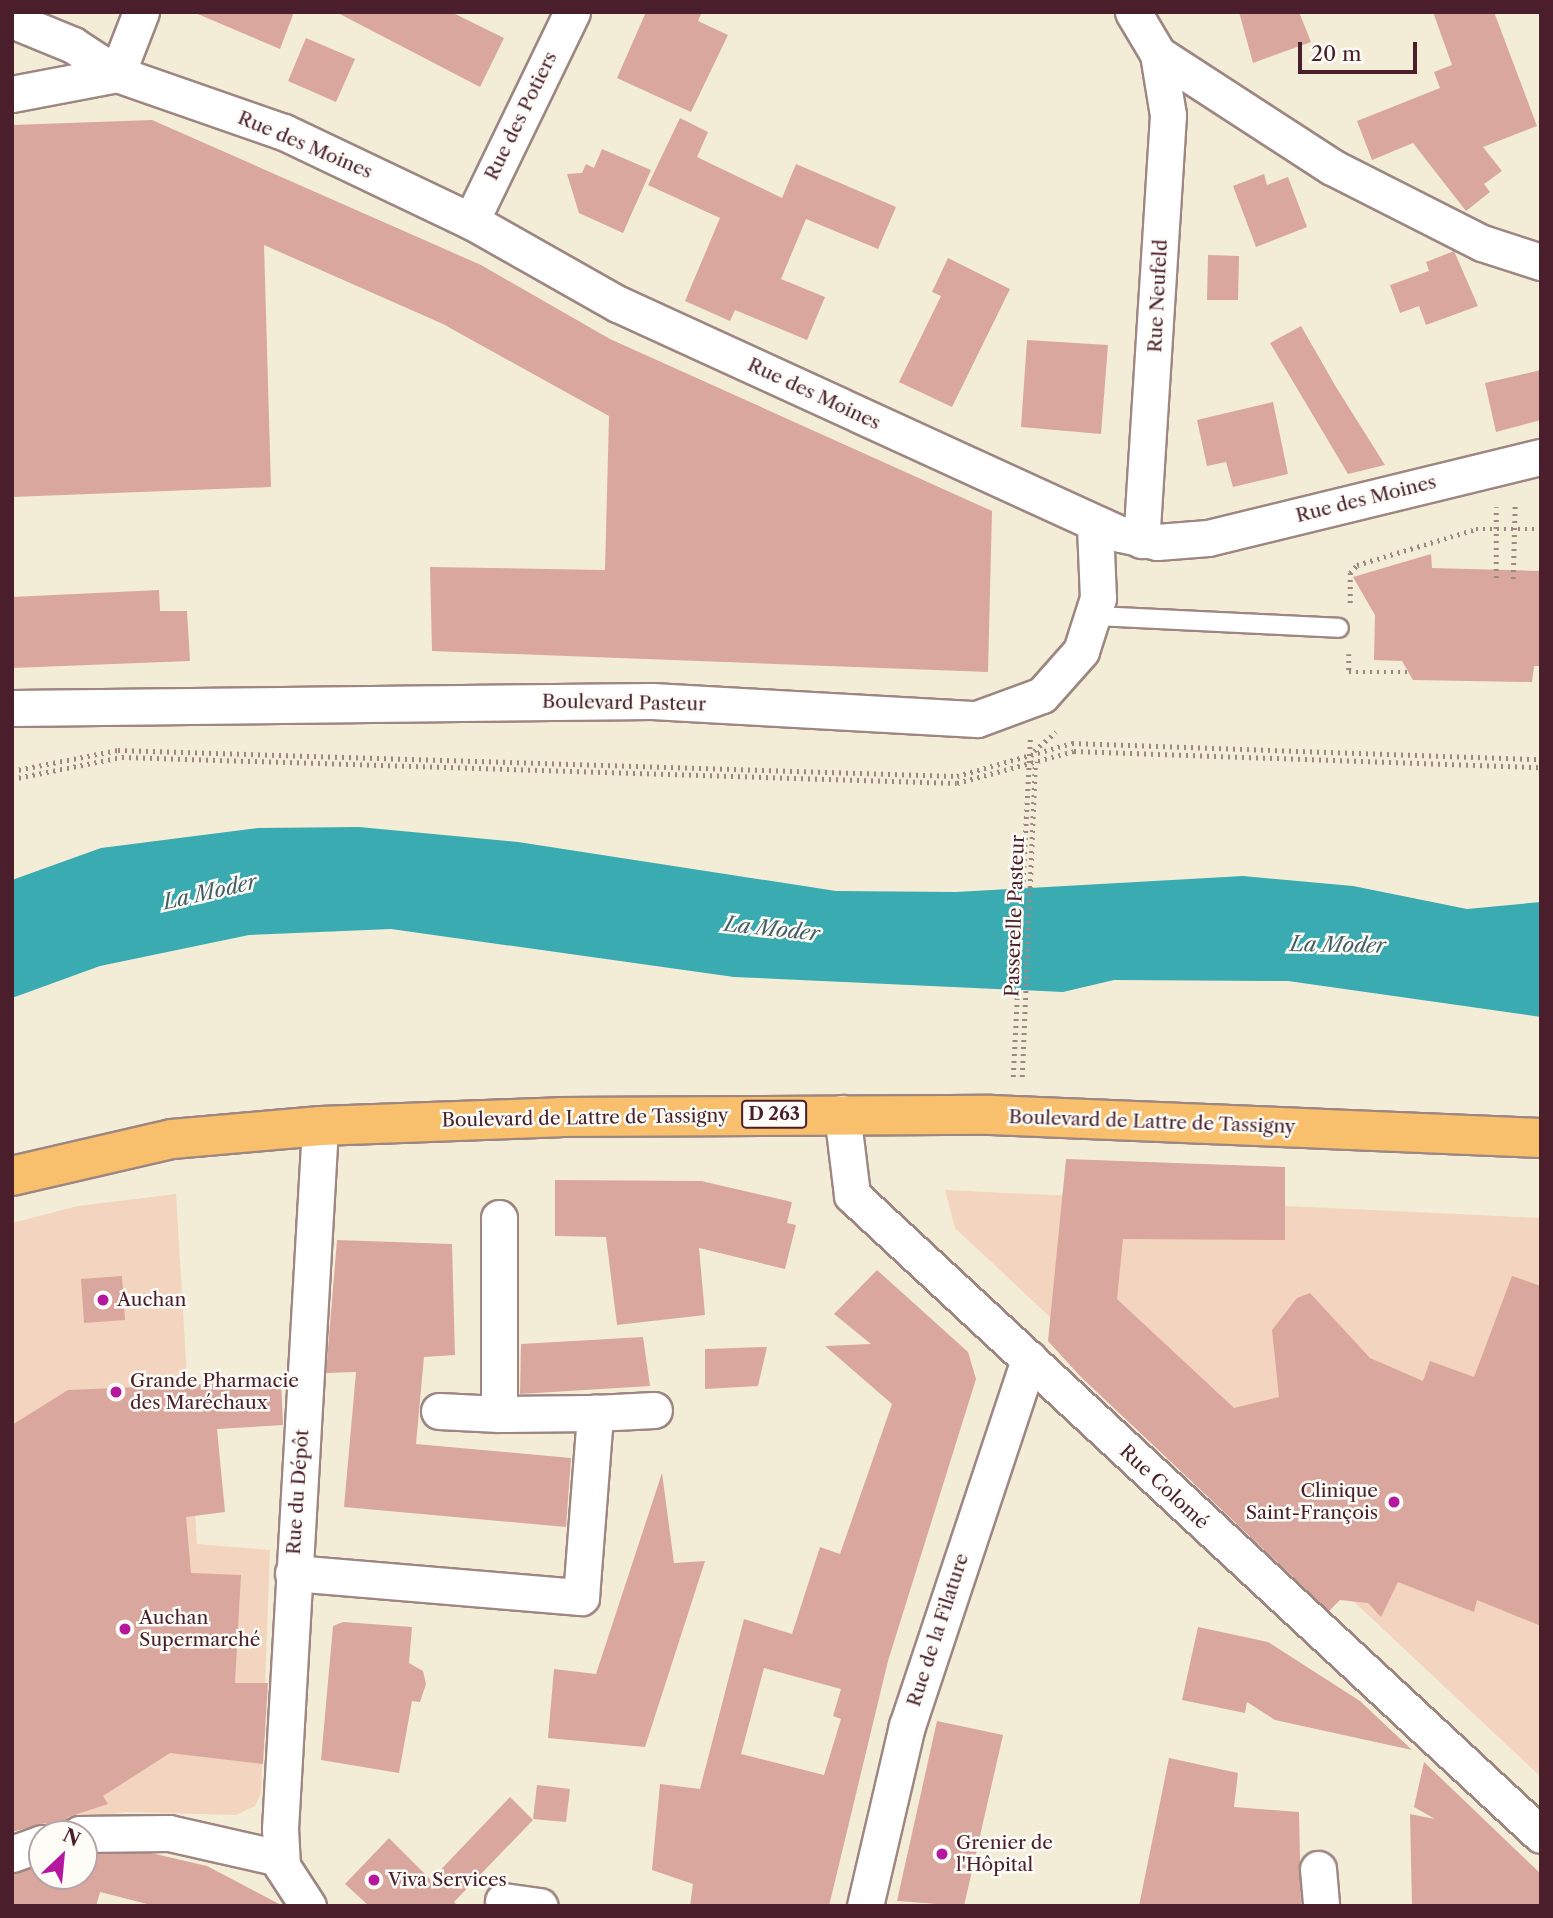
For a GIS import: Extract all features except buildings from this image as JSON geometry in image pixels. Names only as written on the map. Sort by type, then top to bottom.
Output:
[{"type":"main road","name":"Boulevard de Lattre de Tassigny","points":[[12,1176],[172,1139],[320,1126],[842,1113],[1541,1138]]},
{"type":"street","points":[[117,74],[141,12]]},
{"type":"street","name":"Rue des Potiers","points":[[471,221],[572,12]]},
{"type":"street","name":"Rue Neufeld","points":[[1133,12],[1158,54],[1168,116],[1141,540]]},
{"type":"street","name":"Rue des Moines","points":[[12,20],[73,45],[117,74],[284,132],[471,221],[618,304],[1094,525],[1141,540],[1208,538],[1541,457]]},
{"type":"street","name":"Rue Neufeld","points":[[1158,54],[1320,160],[1482,243],[1541,262]]},
{"type":"street","name":"Rue des Moines","points":[[12,94],[117,74]]},
{"type":"street","points":[[1094,525],[1095,616]]},
{"type":"street","name":"Boulevard Pasteur","points":[[12,708],[652,701],[977,719],[1022,705],[1057,683],[1095,616]]},
{"type":"street","name":"Rue Colomé","points":[[842,1113],[852,1195],[1541,1835]]},
{"type":"street","name":"Rue du Dépôt","points":[[279,1858],[320,1126]]},
{"type":"street","points":[[499,1218],[499,1414]]},
{"type":"street","name":"Rue de la Filature","points":[[864,1906],[906,1726],[1029,1359]]},
{"type":"street","points":[[439,1411],[499,1414],[654,1410]]},
{"type":"street","points":[[293,1573],[581,1597],[596,1413]]},
{"type":"street","points":[[98,1834],[169,1833],[279,1858],[308,1906]]},
{"type":"street","points":[[1318,1869],[1321,1906]]},
{"type":"street","points":[[503,1901],[540,1906]]},
{"type":"lane","points":[[1095,616],[1346,627]]},
{"type":"path","points":[[1513,579],[1516,487]]},
{"type":"path","points":[[1496,492],[1496,578]]},
{"type":"path","points":[[1409,672],[1349,672],[1346,627],[1350,573],[1357,565],[1496,528],[1541,529]]},
{"type":"path","points":[[12,771],[99,752],[171,750],[957,776],[1060,744],[1101,743],[1541,759]]},
{"type":"path","points":[[12,779],[122,757],[957,783],[1074,751],[1541,767]]},
{"type":"path","points":[[1030,754],[1035,761]]},
{"type":"path","points":[[1030,754],[1027,764],[1031,794]]},
{"type":"path","name":"Passerelle Pasteur","points":[[1022,1080],[1031,794],[1035,761]]},
{"type":"shaded area","name":"Clinique Saint-François","points":[[945,1190],[1541,1218],[1541,1777],[955,1228]]},
{"type":"shaded area","points":[[176,1194],[197,1544],[270,1550],[261,1793],[255,1806],[236,1815],[126,1812],[72,1820],[28,1820],[28,1827],[12,1829],[12,1223],[78,1206]]},
{"type":"water","name":"La Moder","points":[[359,827],[518,842],[836,891],[956,892],[1243,876],[1353,886],[1467,909],[1541,902],[1541,1017],[1288,981],[1114,980],[1063,992],[734,977],[391,929],[249,935],[100,966],[12,998],[12,880],[101,848],[258,828]]},
{"type":"place","name":"Auchan","points":[[103,1300]]},
{"type":"place","name":"Grande Pharmacie des Maréchaux","points":[[116,1392]]},
{"type":"place","name":"Clinique Saint-François","points":[[1394,1502]]},
{"type":"place","name":"Auchan Supermarché","points":[[125,1629]]},
{"type":"place","name":"Grenier de l'Hôpital","points":[[942,1854]]},
{"type":"place","name":"Viva Services","points":[[374,1880]]}]
